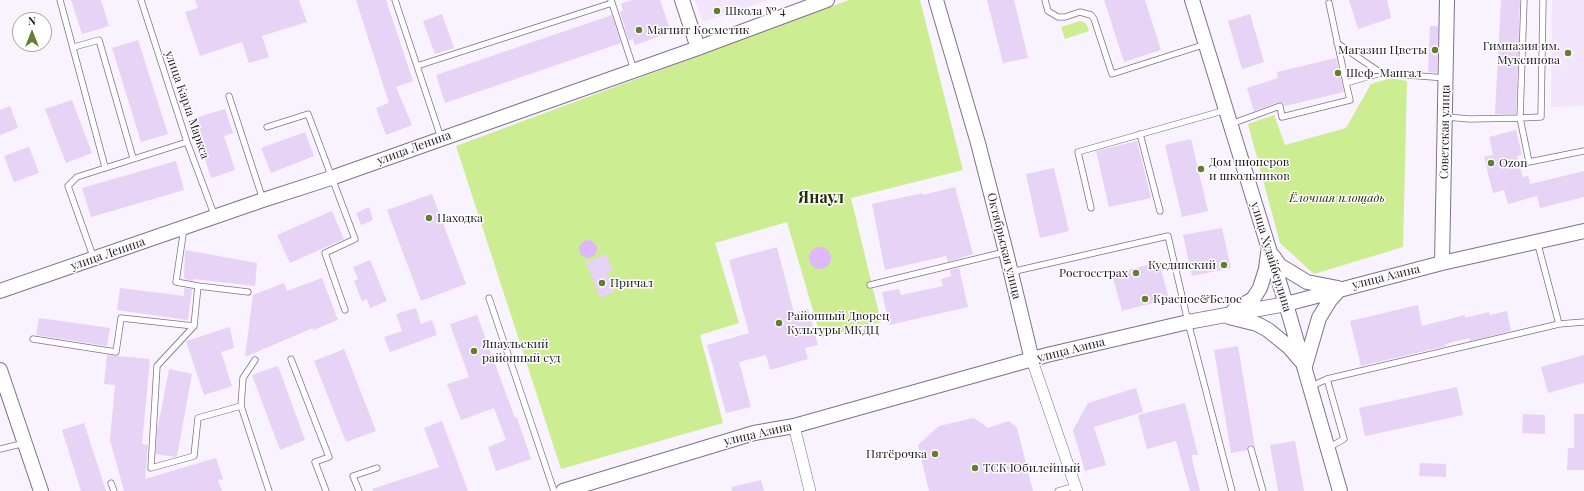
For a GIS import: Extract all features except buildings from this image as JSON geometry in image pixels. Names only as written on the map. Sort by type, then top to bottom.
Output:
[{"type":"street","points":[[682,0],[698,48]]},
{"type":"street","name":"улица Ленина","points":[[0,291],[331,178],[698,48],[827,0]]},
{"type":"street","name":"Октябрьская улица","points":[[936,0],[978,143],[1032,360],[1076,489]]},
{"type":"street","name":"улица Худайбердина","points":[[1192,0],[1305,366],[1340,491]]},
{"type":"street","name":"Советская улица","points":[[1442,263],[1447,0]]},
{"type":"street","name":"улица Азина","points":[[563,491],[754,433],[794,426],[1032,360],[1188,322],[1286,304],[1442,263],[1584,231]]},
{"type":"street","points":[[1268,247],[1279,265],[1291,273],[1307,282],[1340,289]]},
{"type":"street","points":[[1223,316],[1253,299],[1260,288],[1266,269],[1268,247]]},
{"type":"street","points":[[1305,366],[1319,318],[1330,300],[1340,289]]},
{"type":"street","points":[[1223,316],[1246,321],[1268,330],[1289,347],[1305,366]]},
{"type":"street","points":[[0,370],[41,491]]},
{"type":"street","points":[[794,426],[810,491]]},
{"type":"lane","points":[[60,0],[105,167]]},
{"type":"lane","name":"улица Карла Маркса","points":[[140,0],[187,142],[215,217]]},
{"type":"lane","points":[[395,0],[441,138]]},
{"type":"lane","points":[[1045,0],[1048,11],[1058,17],[1065,17],[1080,12],[1085,12],[1091,15],[1094,19],[1112,74],[1206,44]]},
{"type":"lane","points":[[1524,0],[1520,118],[1529,162],[1584,151]]},
{"type":"lane","points":[[1445,116],[1470,119],[1541,116],[1543,0]]},
{"type":"lane","points":[[417,66],[611,2],[634,70]]},
{"type":"lane","points":[[1230,124],[1280,106],[1282,117],[1350,100],[1329,3]]},
{"type":"lane","points":[[74,48],[99,40],[133,158]]},
{"type":"lane","points":[[1337,43],[1381,72]]},
{"type":"lane","points":[[1346,83],[1381,72],[1446,78]]},
{"type":"lane","points":[[229,96],[263,200]]},
{"type":"lane","points":[[1091,208],[1078,152],[1226,110]]},
{"type":"lane","points":[[267,127],[308,114],[355,240],[325,253],[346,310]]},
{"type":"lane","points":[[1140,134],[1160,211]]},
{"type":"lane","points":[[94,259],[68,186],[77,177],[187,142]]},
{"type":"lane","points":[[184,227],[176,282],[248,292]]},
{"type":"lane","points":[[1011,272],[1168,236],[1188,322],[1232,491]]},
{"type":"lane","points":[[1537,241],[1559,324]]},
{"type":"lane","points":[[870,285],[1006,252]]},
{"type":"lane","points":[[198,286],[194,326],[157,366],[151,468],[194,456],[198,418],[240,406]]},
{"type":"lane","points":[[489,298],[554,491]]},
{"type":"lane","points":[[33,339],[116,352],[121,318],[194,326]]},
{"type":"lane","points":[[1310,387],[1328,379],[1559,324],[1584,322]]},
{"type":"lane","points":[[291,359],[329,457],[315,462],[326,491]]},
{"type":"lane","points":[[255,360],[243,378],[240,406],[269,491]]},
{"type":"lane","points":[[1328,379],[1344,439],[1328,448]]},
{"type":"lane","points":[[0,449],[25,443]]},
{"type":"lane","points":[[1251,449],[1263,491]]},
{"type":"lane","points":[[359,491],[353,476],[376,468]]},
{"type":"lane","points":[[111,483],[114,491]]},
{"type":"lane","points":[[1058,491],[1076,489]]},
{"type":"shaded area","name":"Школа № 4","points":[[695,0],[769,0],[703,22]]},
{"type":"shaded area","name":"Гимназия им. Муксинова","points":[[1552,0],[1584,0],[1584,106],[1551,107]]},
{"type":"shaded area","points":[[588,240],[594,243],[597,249],[594,255],[588,258],[582,255],[579,249],[582,243]]},
{"type":"shaded area","points":[[820,247],[828,250],[831,258],[828,266],[820,269],[812,266],[809,258],[812,250]]},
{"type":"green space","points":[[849,0],[920,0],[963,170],[851,198],[881,322],[821,338],[787,222],[715,243],[739,323],[700,335],[723,423],[561,469],[456,146]]},
{"type":"green space","points":[[1080,21],[1086,23],[1089,31],[1065,39],[1061,27]]},
{"type":"green space","name":"Ёлочная площадь","points":[[1391,78],[1407,81],[1403,247],[1314,274],[1280,243],[1248,124],[1274,115],[1285,145],[1346,128],[1371,84]]},
{"type":"place","name":"Школа № 4","points":[[717,11]]},
{"type":"place","name":"Магнит Косметик","points":[[639,30]]},
{"type":"place","name":"Магазин Цветы","points":[[1435,50]]},
{"type":"place","name":"Гимназия им. Муксинова","points":[[1568,53]]},
{"type":"place","name":"Шеф-Мангал","points":[[1338,73]]},
{"type":"place","name":"Ozon","points":[[1491,163]]},
{"type":"place","name":"Дом пионеров и школьников","points":[[1201,169]]},
{"type":"place","name":"Находка","points":[[429,218]]},
{"type":"place","name":"Куединский","points":[[1224,265]]},
{"type":"place","name":"Росгосстрах","points":[[1136,273]]},
{"type":"place","name":"Причал","points":[[602,283]]},
{"type":"place","name":"Красное&Белое","points":[[1145,299]]},
{"type":"place","name":"Районный Дворец Культуры МКДЦ","points":[[779,323]]},
{"type":"place","name":"Янаульский районный суд","points":[[474,351]]},
{"type":"place","name":"Пятёрочка","points":[[935,454]]},
{"type":"place","name":"ТСК Юбилейный","points":[[975,468]]},
{"type":"district","name":"Янаул","points":[[821,198]]}]
